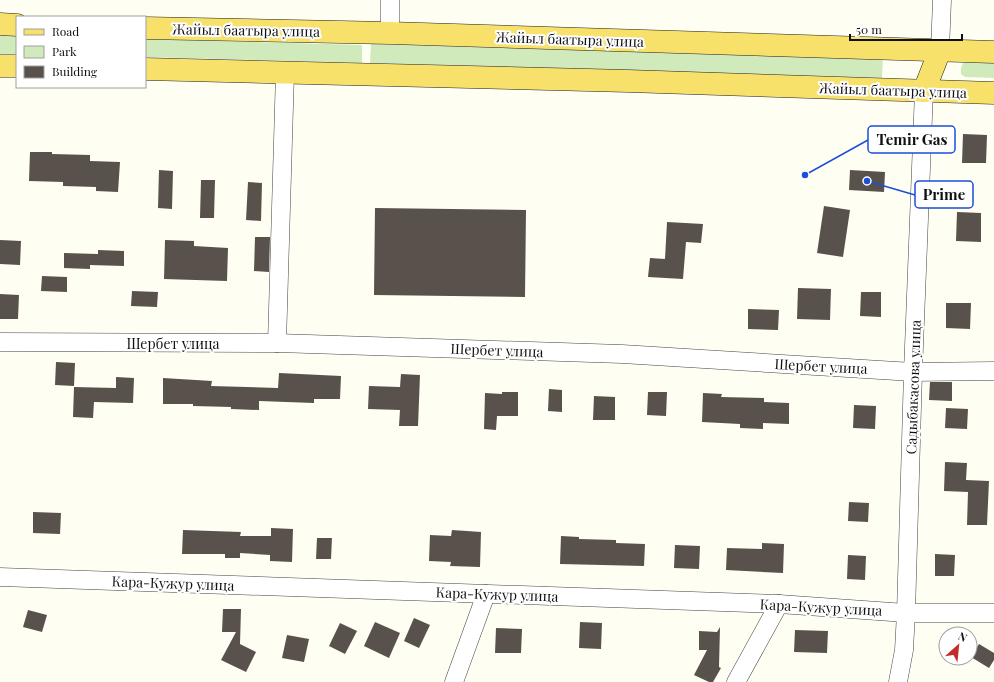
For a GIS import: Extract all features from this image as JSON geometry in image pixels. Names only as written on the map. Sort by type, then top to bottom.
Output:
[{"type":"main road","points":[[0,24],[16,25]]},
{"type":"main road","name":"Жайыл баатыра улица","points":[[146,28],[994,52]]},
{"type":"main road","points":[[924,91],[940,50]]},
{"type":"main road","points":[[0,66],[16,66]]},
{"type":"main road","name":"Жайыл баатыра улица","points":[[146,69],[628,81],[994,93]]},
{"type":"street","points":[[390,0],[390,34]]},
{"type":"street","points":[[940,50],[942,0]]},
{"type":"street","points":[[277,343],[285,73]]},
{"type":"street","name":"Садыбакасова улица","points":[[898,682],[904,650],[906,613],[913,372],[924,91]]},
{"type":"street","name":"Шербет улица","points":[[0,342],[277,343],[622,354],[913,372],[994,371]]},
{"type":"street","name":"Кара-Кужур улица","points":[[0,577],[779,604],[906,613],[994,613]]},
{"type":"street","points":[[454,682],[486,594]]},
{"type":"street","points":[[736,682],[779,604]]},
{"type":"green space","points":[[0,34],[16,35],[16,54],[0,54]]},
{"type":"green space","points":[[146,39],[362,45],[362,63],[146,57]]},
{"type":"green space","points":[[371,44],[883,58],[882,78],[370,63]]},
{"type":"green space","points":[[970,61],[994,62],[994,78],[965,77],[961,74],[961,68],[963,63]]},
{"type":"building","points":[[963,134],[987,135],[986,163],[962,163]]},
{"type":"building","points":[[30,152],[90,155],[90,161],[120,162],[118,192],[96,191],[96,187],[63,186],[63,182],[29,181]]},
{"type":"building","points":[[159,170],[173,171],[172,209],[158,208]]},
{"type":"building","points":[[850,170],[885,172],[884,192],[849,190]]},
{"type":"building","points":[[201,180],[215,180],[214,218],[200,218]]},
{"type":"building","points":[[248,182],[262,183],[261,221],[246,220]]},
{"type":"building","points":[[824,206],[850,210],[843,257],[817,253]]},
{"type":"building","points":[[375,208],[526,210],[525,297],[374,295]]},
{"type":"building","points":[[957,212],[981,213],[981,242],[956,241]]},
{"type":"building","points":[[667,222],[703,224],[701,243],[686,242],[683,279],[648,277],[650,258],[665,259]]},
{"type":"building","points":[[255,237],[270,237],[269,272],[254,271]]},
{"type":"building","points":[[0,240],[21,241],[20,265],[0,264]]},
{"type":"building","points":[[165,240],[194,241],[194,246],[228,248],[227,281],[164,279]]},
{"type":"building","points":[[98,250],[124,251],[124,266],[90,265],[90,269],[64,268],[64,253],[98,254]]},
{"type":"building","points":[[42,276],[67,277],[67,292],[41,291]]},
{"type":"building","points":[[798,288],[831,289],[830,320],[797,319]]},
{"type":"building","points":[[132,291],[158,292],[157,307],[131,306]]},
{"type":"building","points":[[861,292],[881,292],[881,317],[860,316]]},
{"type":"building","points":[[0,294],[19,295],[18,319],[0,319]]},
{"type":"building","points":[[946,303],[971,303],[970,329],[946,328]]},
{"type":"building","points":[[748,309],[779,310],[778,330],[748,329]]},
{"type":"building","points":[[56,362],[75,363],[74,386],[55,385]]},
{"type":"building","points":[[279,373],[341,376],[340,399],[314,399],[314,403],[259,401],[259,410],[231,409],[231,407],[193,406],[193,404],[163,404],[163,378],[212,381],[211,386],[278,388]]},
{"type":"building","points":[[401,374],[420,375],[418,426],[399,426],[400,410],[368,409],[369,386],[400,387]]},
{"type":"building","points":[[116,377],[134,378],[133,403],[94,402],[93,418],[73,417],[74,387],[116,388]]},
{"type":"building","points":[[930,382],[952,382],[952,401],[929,400]]},
{"type":"building","points":[[549,389],[562,390],[562,412],[548,411]]},
{"type":"building","points":[[502,392],[518,392],[518,416],[497,416],[496,430],[484,429],[485,393],[502,394]]},
{"type":"building","points":[[648,392],[667,392],[666,416],[647,415]]},
{"type":"building","points":[[703,393],[722,394],[721,397],[764,398],[764,402],[789,403],[789,424],[763,423],[763,429],[740,428],[740,424],[702,422]]},
{"type":"building","points":[[594,396],[615,397],[615,420],[593,420]]},
{"type":"building","points":[[854,405],[876,406],[875,429],[853,428]]},
{"type":"building","points":[[946,408],[968,409],[967,429],[945,428]]},
{"type":"building","points":[[945,462],[967,463],[966,480],[989,481],[987,525],[967,525],[968,492],[944,491]]},
{"type":"building","points":[[849,502],[869,503],[868,522],[848,521]]},
{"type":"building","points":[[33,512],[61,513],[60,534],[33,533]]},
{"type":"building","points":[[271,528],[293,529],[292,562],[270,561],[270,555],[240,553],[240,558],[225,558],[225,554],[182,554],[183,530],[241,532],[240,536],[271,536]]},
{"type":"building","points":[[452,530],[481,532],[480,567],[450,566],[451,562],[429,561],[430,535],[451,536]]},
{"type":"building","points":[[561,536],[579,537],[579,539],[616,540],[616,543],[645,544],[644,566],[560,564]]},
{"type":"building","points":[[317,538],[332,538],[331,559],[316,559]]},
{"type":"building","points":[[762,543],[784,544],[783,573],[726,570],[727,548],[762,549]]},
{"type":"building","points":[[675,545],[700,546],[699,569],[674,568]]},
{"type":"building","points":[[935,554],[955,555],[954,576],[935,576]]},
{"type":"building","points":[[848,555],[866,556],[865,580],[847,579]]},
{"type":"building","points":[[223,609],[241,609],[240,644],[256,652],[246,672],[221,660],[236,632],[222,632]]},
{"type":"building","points":[[28,610],[47,615],[42,632],[23,627]]},
{"type":"building","points":[[414,618],[430,625],[419,648],[404,641]]},
{"type":"building","points":[[375,622],[400,633],[389,658],[364,646]]},
{"type":"building","points":[[580,622],[602,623],[601,649],[579,648]]},
{"type":"building","points":[[340,623],[357,631],[345,654],[329,646]]},
{"type":"building","points":[[720,627],[719,667],[721,668],[713,682],[709,682],[694,675],[707,650],[699,650],[699,631],[717,632]]},
{"type":"building","points":[[496,628],[522,629],[521,653],[495,653]]},
{"type":"building","points":[[795,630],[828,631],[827,653],[794,652]]},
{"type":"building","points":[[287,635],[309,639],[304,662],[282,658]]},
{"type":"building","points":[[979,644],[994,653],[994,660],[989,668],[978,661]]},
{"type":"place","name":"Temir Gas","points":[[805,175]]},
{"type":"place","name":"Prime","points":[[867,181]]}]
